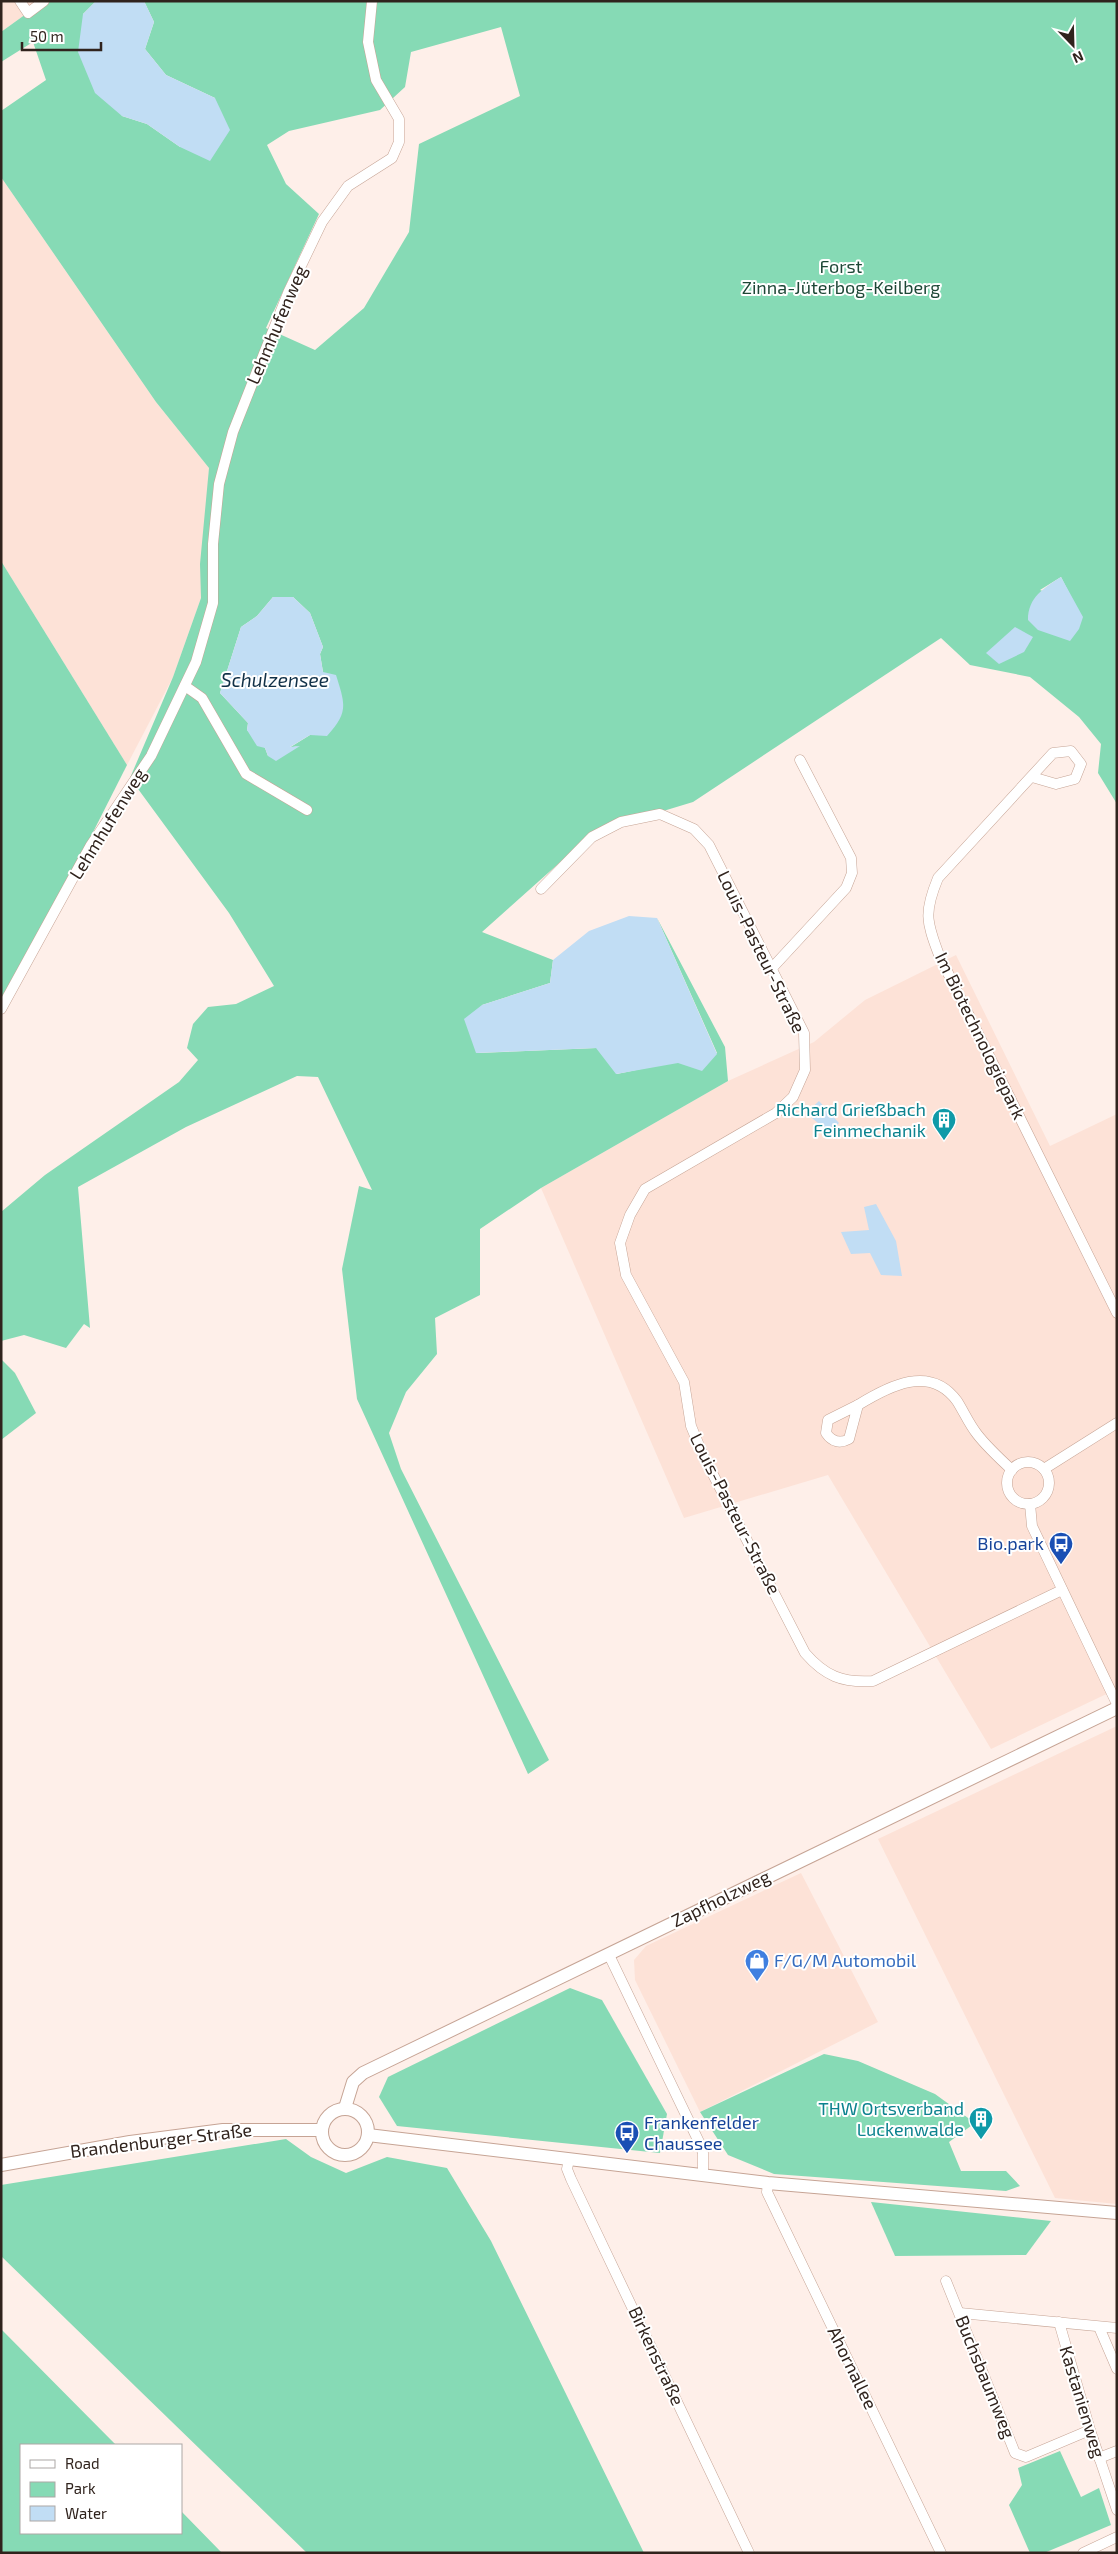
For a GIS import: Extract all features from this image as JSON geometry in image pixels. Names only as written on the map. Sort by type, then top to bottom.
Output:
[{"type":"street","points":[[20,1],[28,13],[44,1]]},
{"type":"street","name":"Lehmhufenweg","points":[[1,1009],[91,845],[151,756],[196,662],[213,603],[213,544],[219,484],[236,423],[288,293],[322,222],[348,186],[392,158],[400,142],[399,119],[376,80],[368,42],[372,1]]},
{"type":"street","points":[[185,686],[202,698],[246,774],[307,810]]},
{"type":"street","name":"Im Biotechnologiepark","points":[[1032,777],[1056,784],[1075,779],[1081,764],[1071,751],[1053,753],[938,878],[928,902],[930,932],[939,955],[1117,1314]]},
{"type":"street","points":[[772,968],[846,888],[852,874],[851,858],[800,760]]},
{"type":"street","name":"Louis-Pasteur-Straße","points":[[541,889],[592,837],[621,822],[660,814],[694,829],[709,845],[804,1033],[805,1070],[793,1097],[776,1113],[645,1189],[630,1215],[620,1243],[626,1275],[684,1382],[691,1426],[703,1455],[805,1653],[818,1669],[834,1676],[861,1682],[883,1678],[1062,1590]]},
{"type":"street","points":[[858,1405],[882,1390],[905,1382],[922,1380],[942,1386],[956,1400],[977,1434],[1012,1470]]},
{"type":"street","points":[[1044,1469],[1117,1423]]},
{"type":"street","points":[[1027,1462],[1039,1465],[1044,1469],[1049,1480],[1047,1493],[1037,1502],[1030,1504],[1017,1501],[1012,1496],[1007,1483],[1012,1470],[1021,1463],[1027,1462]]},
{"type":"street","points":[[1030,1504],[1032,1526],[1117,1706]]},
{"type":"street","name":"Zapfholzweg","points":[[345,2108],[353,2082],[363,2073],[1117,1706]]},
{"type":"street","points":[[608,1955],[699,2142],[703,2153],[703,2176]]},
{"type":"street","points":[[345,2108],[360,2114],[365,2119],[368,2135],[361,2149],[347,2155],[331,2151],[322,2138],[323,2123],[332,2113],[345,2108]]},
{"type":"street","name":"Brandenburger Straße","points":[[1,2165],[130,2142],[223,2130],[322,2130]]},
{"type":"street","points":[[368,2135],[768,2183],[1117,2212]]},
{"type":"street","name":"Birkenstraße","points":[[569,2159],[568,2169],[571,2179],[749,2553]]},
{"type":"street","name":"Ahornallee","points":[[768,2183],[767,2192],[941,2553]]},
{"type":"street","name":"Buchsbaumweg","points":[[946,2281],[1015,2453],[1026,2457],[1090,2430]]},
{"type":"street","points":[[960,2313],[1117,2328]]},
{"type":"street","name":"Kastanienweg","points":[[1058,2322],[1090,2430],[1117,2510]]},
{"type":"street","points":[[1099,2327],[1117,2368]]},
{"type":"street","points":[[1099,2458],[1117,2451]]},
{"type":"street","points":[[1083,2553],[1117,2538]]},
{"type":"shaded area","points":[[1,1],[44,1],[1,32]]},
{"type":"shaded area","points":[[1,177],[156,402],[209,468],[201,598],[173,677],[127,765],[1,561]]},
{"type":"shaded area","points":[[956,955],[1050,1146],[1117,1114],[1117,1689],[991,1749],[828,1475],[684,1518],[541,1188],[728,1081],[814,1042],[865,1000]]},
{"type":"shaded area","points":[[1117,1726],[1117,2204],[1055,2198],[878,1839]]},
{"type":"shaded area","points":[[801,1873],[878,2022],[700,2112],[635,1980],[634,1960],[646,1946]]},
{"type":"green space","name":"Forst Zinna-Jüterbog-Keilberg","points":[[44,1],[96,1],[83,14],[122,116],[147,124],[180,147],[215,98],[166,75],[145,49],[154,22],[144,1],[1117,1],[1117,804],[1098,773],[1101,744],[1079,717],[1030,677],[970,665],[941,638],[693,802],[594,832],[482,932],[553,960],[550,983],[482,1005],[477,1053],[597,1048],[617,1074],[717,1053],[657,918],[725,1047],[728,1081],[541,1188],[480,1229],[480,1295],[435,1318],[437,1354],[406,1392],[389,1433],[401,1469],[549,1760],[528,1774],[357,1399],[342,1269],[359,1186],[372,1190],[318,1077],[297,1076],[186,1127],[78,1187],[90,1328],[84,1324],[66,1348],[24,1335],[1,1341],[1,1212],[45,1175],[179,1082],[198,1060],[187,1048],[193,1024],[208,1007],[236,1004],[274,986],[229,913],[130,778],[173,677],[201,598],[200,564],[209,468],[156,402],[1,177],[1,111],[46,80],[33,42],[1,62],[1,32]],"holes":[[[501,27],[520,96],[419,144],[409,232],[364,308],[315,350],[266,328],[319,214],[286,184],[267,145],[289,131],[380,110],[405,87],[411,52]],[[1061,577],[1074,603],[1040,590]],[[273,597],[293,597],[310,613],[323,647],[320,654],[323,672],[310,735],[289,748],[298,746],[268,756],[265,748],[247,730],[248,723],[220,693],[241,627],[257,616]]]},
{"type":"green space","points":[[1,561],[127,765],[1,1014]]},
{"type":"green space","points":[[1,1359],[15,1373],[36,1413],[1,1440]]},
{"type":"green space","points":[[570,1988],[602,2000],[667,2114],[660,2153],[397,2126],[379,2097],[388,2077]]},
{"type":"green space","points":[[824,2054],[858,2061],[935,2094],[975,2123],[949,2142],[961,2171],[1006,2171],[1020,2186],[1006,2191],[774,2174],[728,2155],[700,2112]]},
{"type":"green space","points":[[286,2139],[311,2157],[346,2173],[387,2157],[447,2168],[491,2241],[644,2553],[307,2553],[1,2256],[1,2185]]},
{"type":"green space","points":[[871,2202],[1051,2221],[1026,2255],[895,2256]]},
{"type":"green space","points":[[1,2329],[115,2444],[20,2444],[20,2534],[182,2534],[182,2512],[222,2553],[1,2553]]},
{"type":"green space","points":[[1060,2451],[1081,2497],[1099,2488],[1111,2525],[1044,2553],[1030,2553],[1009,2505],[1022,2485],[1018,2468]]},
{"type":"water","points":[[96,1],[144,1],[154,22],[145,49],[166,75],[215,98],[230,130],[210,161],[180,147],[147,124],[122,116],[95,93],[78,52],[83,14]]},
{"type":"water","points":[[1061,577],[1083,617],[1079,629],[1070,641],[1038,630],[1028,620],[1034,599],[1043,589]]},
{"type":"water","name":"Schulzensee","points":[[273,597],[293,597],[310,613],[323,647],[320,654],[323,672],[336,675],[343,701],[342,714],[327,736],[310,735],[290,747],[300,746],[276,761],[268,756],[265,748],[257,746],[247,730],[248,723],[220,693],[241,627],[257,616]]},
{"type":"water","points":[[1015,627],[1033,637],[1024,652],[999,664],[986,653]]},
{"type":"water","points":[[629,916],[657,918],[717,1054],[702,1071],[678,1063],[616,1074],[596,1048],[476,1053],[464,1019],[482,1005],[550,983],[553,960],[589,931]]},
{"type":"water","points":[[819,1101],[839,1123],[830,1133],[806,1113]]},
{"type":"water","points":[[876,1204],[896,1241],[902,1276],[881,1275],[870,1253],[851,1254],[841,1232],[869,1230],[864,1207]]},
{"type":"place","name":"Richard Grießbach Feinmechanik","points":[[944,1141]]},
{"type":"place","name":"Bio.park","points":[[1061,1565]]},
{"type":"place","name":"F/G/M Automobil","points":[[757,1982]]},
{"type":"place","name":"THW Ortsverband Luckenwalde","points":[[981,2140]]},
{"type":"place","name":"Frankenfelder Chaussee","points":[[627,2154]]}]
